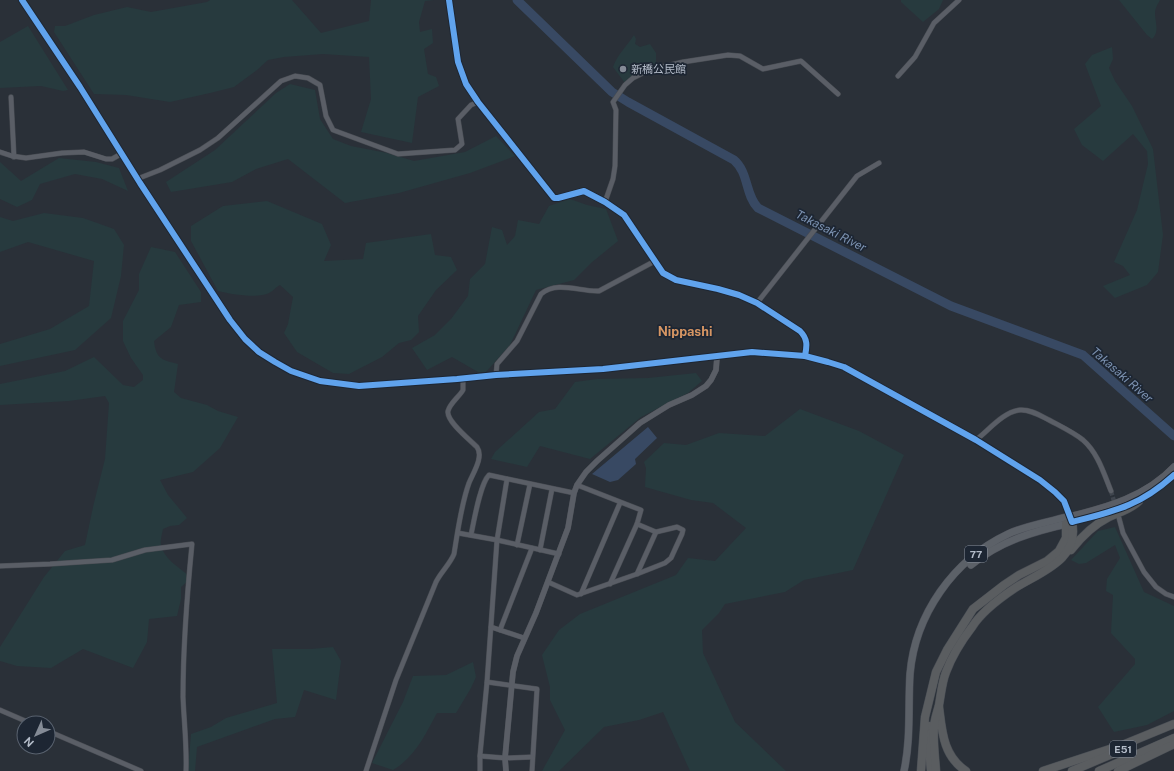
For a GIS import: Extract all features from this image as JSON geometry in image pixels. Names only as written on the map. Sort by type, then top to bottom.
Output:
[{"type":"highway","points":[[936,771],[934,730],[935,717],[947,670],[963,640],[980,617],[1014,589],[1049,569],[1064,558],[1079,539],[1090,529],[1101,521],[1132,507],[1139,501]]},
{"type":"highway","points":[[1059,561],[1071,542],[1074,532],[1069,521]]},
{"type":"highway","points":[[921,771],[923,725],[936,672],[956,635],[973,610],[1004,585],[1019,575],[1047,561],[1059,551],[1066,538],[1069,521]]},
{"type":"highway","points":[[929,704],[930,718],[928,738],[931,771]]},
{"type":"highway","points":[[939,706],[942,735],[946,748],[955,762],[966,771]]},
{"type":"highway","points":[[1043,771],[1124,744],[1174,725]]},
{"type":"highway","name":"E51","points":[[1072,771],[1174,725]]},
{"type":"highway","name":"E51","points":[[1100,771],[1174,738]]},
{"type":"highway","points":[[1118,771],[1174,744]]},
{"type":"main road","name":"77","points":[[904,771],[908,740],[910,673],[919,635],[931,612],[944,593],[961,574],[981,556],[1031,532],[1069,521]]},
{"type":"street","points":[[22,0],[80,87],[137,179],[236,328],[251,345],[291,371],[306,377],[335,384],[359,386],[463,379],[496,375],[603,369],[752,352],[805,356],[844,367],[976,440],[1040,480],[1055,492],[1064,501],[1069,521]]},
{"type":"street","points":[[449,0],[458,62],[466,84],[478,102],[554,198],[584,191],[605,202],[624,215],[663,273],[676,280],[725,291],[758,303],[805,337],[807,344],[805,356]]},
{"type":"street","points":[[898,76],[915,57],[934,23],[959,0]]},
{"type":"street","points":[[605,202],[613,179],[615,166],[616,110],[613,102],[625,85],[633,78],[649,70],[683,62],[728,55],[740,56],[763,68],[801,61],[838,94]]},
{"type":"street","points":[[137,179],[160,170],[200,150],[218,138],[281,81],[295,76],[308,78],[320,86],[326,116],[333,130],[398,154],[455,150],[462,144],[458,119],[471,105],[478,102]]},
{"type":"street","points":[[11,97],[14,157]]},
{"type":"street","points":[[0,152],[14,157],[26,158],[62,153],[84,152],[106,159],[112,159],[121,154]]},
{"type":"street","points":[[758,303],[857,176],[879,163]]},
{"type":"street","points":[[496,375],[497,364],[517,341],[541,294],[546,290],[566,287],[599,291],[655,261]]},
{"type":"street","points":[[506,771],[505,758],[511,685],[514,667],[568,528],[574,493],[577,485],[586,472],[640,423],[669,405],[692,395],[706,386],[716,370],[716,357]]},
{"type":"street","points":[[366,771],[396,680],[436,582],[443,569],[452,558],[466,492],[480,453],[477,447],[455,426],[448,414],[451,405],[463,390],[463,379]]},
{"type":"street","points":[[976,440],[999,419],[1009,413],[1020,410],[1028,411],[1057,425],[1083,441],[1091,449],[1099,462],[1111,491]]},
{"type":"street","points":[[1069,521],[1123,500],[1155,483],[1174,466]]},
{"type":"street","points":[[471,535],[480,495],[486,478],[489,475],[574,493]]},
{"type":"street","points":[[1069,521],[1111,512],[1139,501],[1162,486],[1174,475]]},
{"type":"street","points":[[480,771],[498,526],[507,478]]},
{"type":"street","points":[[517,545],[530,484]]},
{"type":"street","points":[[577,485],[620,503],[642,510],[610,584]]},
{"type":"street","points":[[540,550],[552,489]]},
{"type":"street","points":[[581,594],[620,503]]},
{"type":"street","points":[[1119,518],[1123,533],[1144,572],[1156,587],[1174,597]]},
{"type":"street","points":[[548,582],[577,595],[665,563],[671,558],[683,530],[677,527],[656,532],[637,524]]},
{"type":"street","points":[[637,574],[656,532]]},
{"type":"street","points":[[458,533],[558,554]]},
{"type":"street","points":[[0,566],[112,560],[146,550],[192,544],[184,641],[186,771]]},
{"type":"street","points":[[500,630],[532,548]]},
{"type":"street","points":[[491,627],[524,638]]},
{"type":"street","points":[[487,682],[537,689],[532,771]]},
{"type":"street","points":[[0,710],[16,717]]},
{"type":"street","points":[[56,734],[141,771]]},
{"type":"street","points":[[480,756],[505,758],[532,757]]},
{"type":"green space","points":[[210,0],[292,0],[321,33],[369,21],[371,0],[434,0],[425,1],[419,22],[420,32],[432,29],[433,43],[424,49],[428,74],[436,77],[439,86],[418,97],[412,143],[361,132],[371,99],[369,57],[323,54],[284,57],[268,60],[234,87],[170,102],[126,95],[94,94],[54,32],[55,26],[65,26],[94,15],[127,7],[151,12],[207,2]]},
{"type":"green space","points":[[901,0],[943,0],[939,9],[923,22],[901,2]]},
{"type":"green space","points":[[1119,0],[1160,0],[1155,11],[1156,33],[1152,39],[1147,35]]},
{"type":"green space","points":[[28,26],[68,90],[63,91],[41,86],[0,88],[0,42]]},
{"type":"green space","points":[[634,35],[636,39],[635,44],[640,47],[650,44],[656,53],[656,67],[625,83],[613,67]]},
{"type":"green space","points":[[1112,47],[1113,59],[1109,68],[1115,81],[1132,106],[1153,149],[1163,235],[1158,272],[1147,285],[1115,298],[1103,286],[1130,275],[1123,266],[1114,262],[1137,210],[1148,164],[1147,151],[1133,134],[1103,161],[1082,145],[1074,129],[1101,106],[1085,64],[1092,55]]},
{"type":"green space","points":[[290,84],[315,90],[320,119],[333,139],[351,146],[387,153],[414,161],[465,152],[496,136],[515,156],[470,173],[399,193],[345,203],[288,159],[256,169],[232,182],[171,192],[166,182],[215,150],[276,93]]},
{"type":"green space","points":[[59,158],[96,162],[119,168],[128,191],[102,179],[75,174],[40,184],[32,200],[17,207],[0,199],[0,162],[21,181]]},
{"type":"green space","points":[[570,199],[587,205],[606,209],[618,241],[591,263],[574,280],[536,290],[510,345],[486,372],[478,372],[452,357],[427,370],[412,348],[435,335],[451,319],[468,296],[470,279],[485,264],[492,227],[502,230],[507,245],[515,236],[518,220],[539,224],[549,206]]},
{"type":"green space","points":[[267,201],[322,224],[331,245],[324,261],[363,259],[366,243],[431,234],[435,255],[451,257],[457,270],[436,290],[418,316],[419,332],[411,340],[399,343],[382,357],[349,374],[333,373],[297,352],[284,333],[288,324],[293,297],[280,285],[269,293],[258,296],[237,295],[218,291],[191,241],[191,226],[223,206]]},
{"type":"green space","points":[[44,213],[83,218],[114,229],[124,245],[121,276],[111,318],[75,350],[0,366],[0,344],[50,329],[89,306],[94,261],[28,242],[0,252],[0,217],[13,221]]},
{"type":"green space","points":[[151,247],[175,252],[201,292],[201,302],[179,305],[171,327],[154,341],[156,352],[161,358],[178,364],[174,392],[181,398],[207,405],[218,411],[238,417],[220,448],[193,472],[160,480],[168,495],[187,518],[179,525],[170,526],[163,529],[161,545],[169,559],[191,578],[181,587],[181,599],[177,616],[149,619],[147,642],[133,668],[83,649],[51,668],[17,666],[0,661],[0,647],[44,577],[65,551],[85,545],[105,459],[109,403],[105,396],[69,401],[0,405],[0,384],[65,371],[94,357],[123,385],[134,387],[143,380],[143,375],[131,358],[123,341],[123,321],[139,290],[139,274]]},
{"type":"green space","points":[[696,373],[702,381],[688,393],[641,417],[590,459],[540,446],[527,467],[491,459],[495,452],[539,412],[555,409],[575,382],[597,379],[648,378]]},
{"type":"green space","points":[[800,409],[859,431],[904,455],[853,570],[804,580],[785,592],[725,604],[719,613],[702,630],[703,653],[735,722],[786,771],[690,771],[663,712],[639,720],[604,727],[559,771],[542,771],[565,730],[550,700],[550,687],[542,655],[559,630],[580,614],[676,575],[688,558],[715,561],[746,528],[713,503],[691,500],[645,487],[646,468],[644,462],[664,443],[686,445],[719,433],[765,436]]},
{"type":"green space","points":[[1115,527],[1144,592],[1174,606],[1174,711],[1147,725],[1114,732],[1098,707],[1135,664],[1135,659],[1111,633],[1113,595],[1106,591],[1107,579],[1120,558],[1115,545],[1086,563],[1079,564],[1071,560],[1098,531]]},
{"type":"green space","points":[[333,647],[341,661],[336,700],[304,690],[295,717],[275,719],[197,747],[195,771],[188,771],[191,734],[211,727],[226,718],[277,703],[272,649],[311,649]]},
{"type":"green space","points":[[473,662],[476,677],[456,713],[437,713],[419,745],[401,765],[393,770],[372,763],[403,702],[413,676],[446,675]]},
{"type":"water","points":[[648,427],[657,438],[635,459],[636,464],[618,480],[610,482],[592,474]]},
{"type":"waterway","name":"Takasaki River","points":[[517,0],[612,92],[734,160],[739,165],[745,177],[751,197],[758,208],[951,306],[1083,355],[1174,436]]},
{"type":"tunnel","points":[[1111,491],[1118,515]]},
{"type":"cycle path","points":[[22,0],[80,87],[140,183],[230,320],[245,339],[259,352],[291,371],[320,381],[359,386],[496,375],[603,369],[752,352],[805,356],[844,367],[976,440],[1040,480],[1055,492],[1064,501],[1072,522],[1114,510],[1138,501],[1150,494],[1174,475]]},
{"type":"cycle path","points":[[449,0],[458,62],[466,84],[478,102],[554,198],[584,191],[605,202],[624,215],[663,273],[676,280],[718,289],[739,295],[757,303],[800,331],[806,343],[805,356]]},
{"type":"place","name":"新橋公民館","points":[[623,69]]},
{"type":"district","name":"Nippashi","points":[[685,331]]}]
